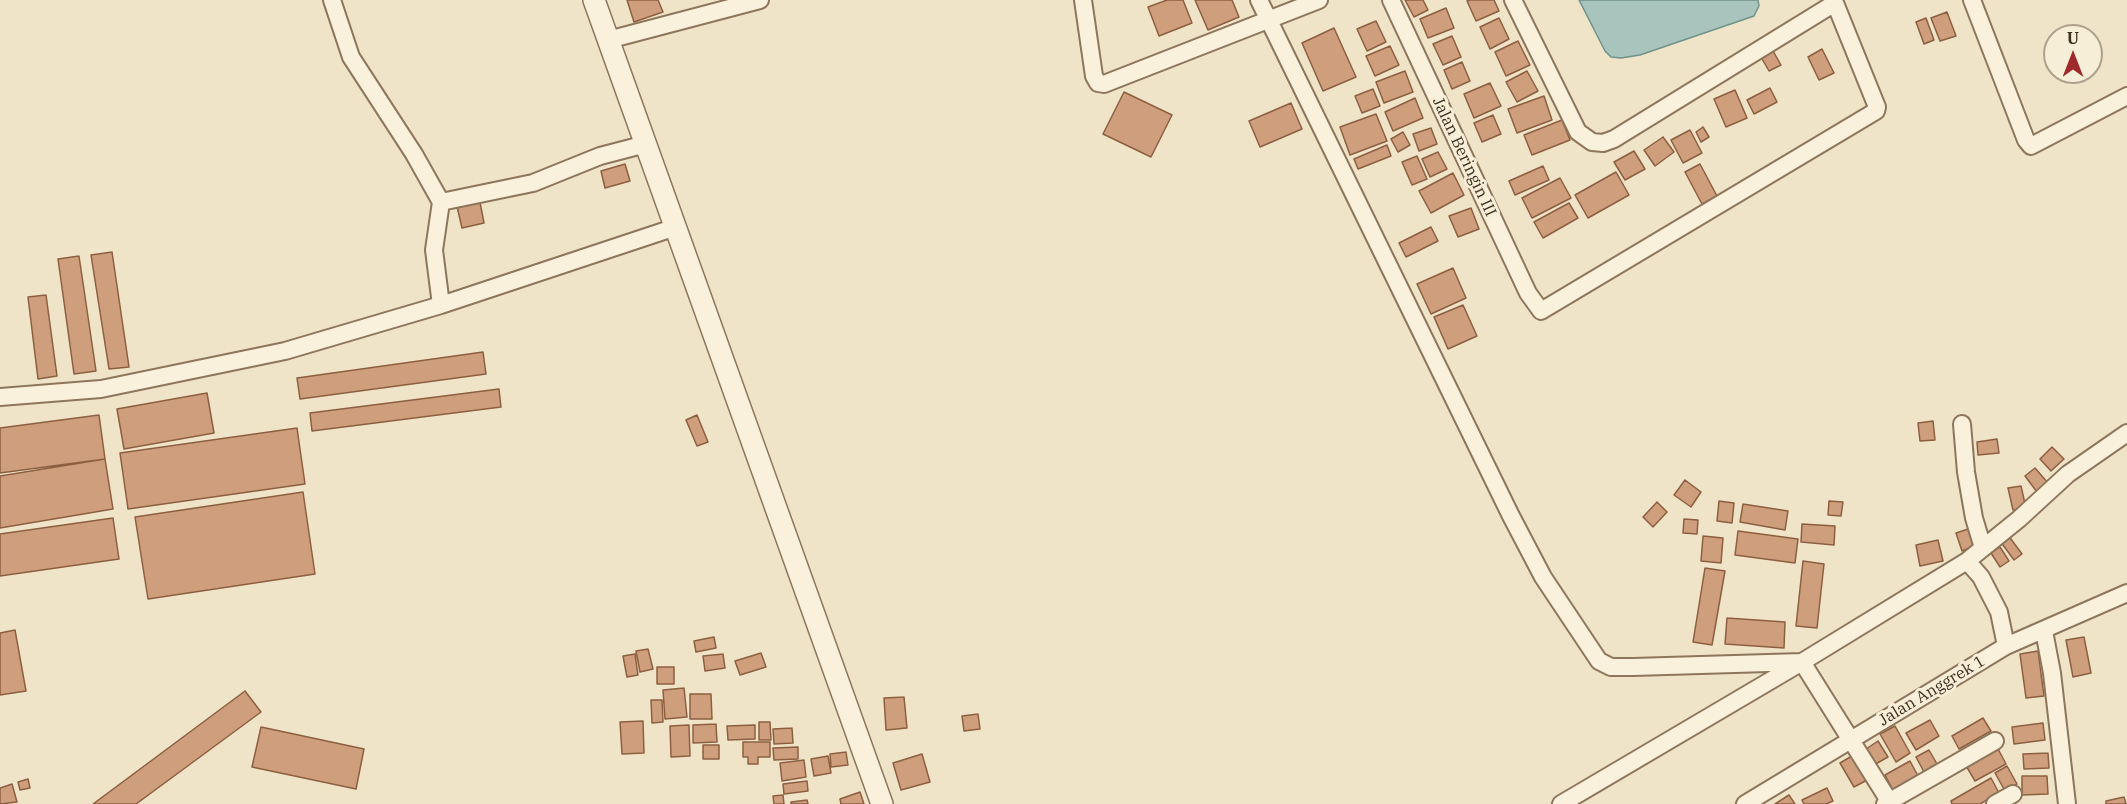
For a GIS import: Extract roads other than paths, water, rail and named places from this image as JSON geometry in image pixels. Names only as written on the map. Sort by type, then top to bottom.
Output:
[{"type":"street","points":[[332,0],[351,57],[414,154],[441,202],[434,249],[441,305]]},
{"type":"street","points":[[594,0],[882,804]]},
{"type":"street","points":[[608,40],[730,4],[760,0]]},
{"type":"street","points":[[1083,0],[1094,76],[1098,83],[1104,84],[1319,0]]},
{"type":"street","points":[[1259,0],[1527,546],[1543,577],[1599,661],[1611,667],[1805,669]]},
{"type":"street","name":"Jalan Beringin III","points":[[1391,0],[1528,293],[1542,311],[1876,111],[1877,107],[1834,2]]},
{"type":"street","points":[[1513,0],[1578,132],[1592,142],[1603,143],[1614,140],[1834,2]]},
{"type":"street","points":[[1972,0],[2026,141],[2031,146],[2127,96]]},
{"type":"street","points":[[441,202],[533,183],[600,156],[646,144]]},
{"type":"street","points":[[0,397],[101,388],[262,356],[441,305],[676,227]]},
{"type":"street","points":[[1962,424],[1966,472],[1974,518],[1983,548]]},
{"type":"street","points":[[1562,804],[1805,669],[1967,561],[2019,519],[2068,474],[2127,433]]},
{"type":"street","points":[[1967,561],[1981,577],[1999,612],[2006,646]]},
{"type":"street","name":"Jalan Anggrek 1","points":[[1744,804],[2006,646],[2127,593]]},
{"type":"street","points":[[2044,631],[2052,673],[2067,804]]},
{"type":"street","points":[[1805,669],[1839,724],[1852,740],[1889,803],[1995,741]]},
{"type":"street","points":[[1995,804],[2013,794]]},
{"type":"water","points":[[1579,0],[1758,0],[1759,6],[1754,16],[1640,55],[1621,58],[1611,57],[1605,51]]}]
